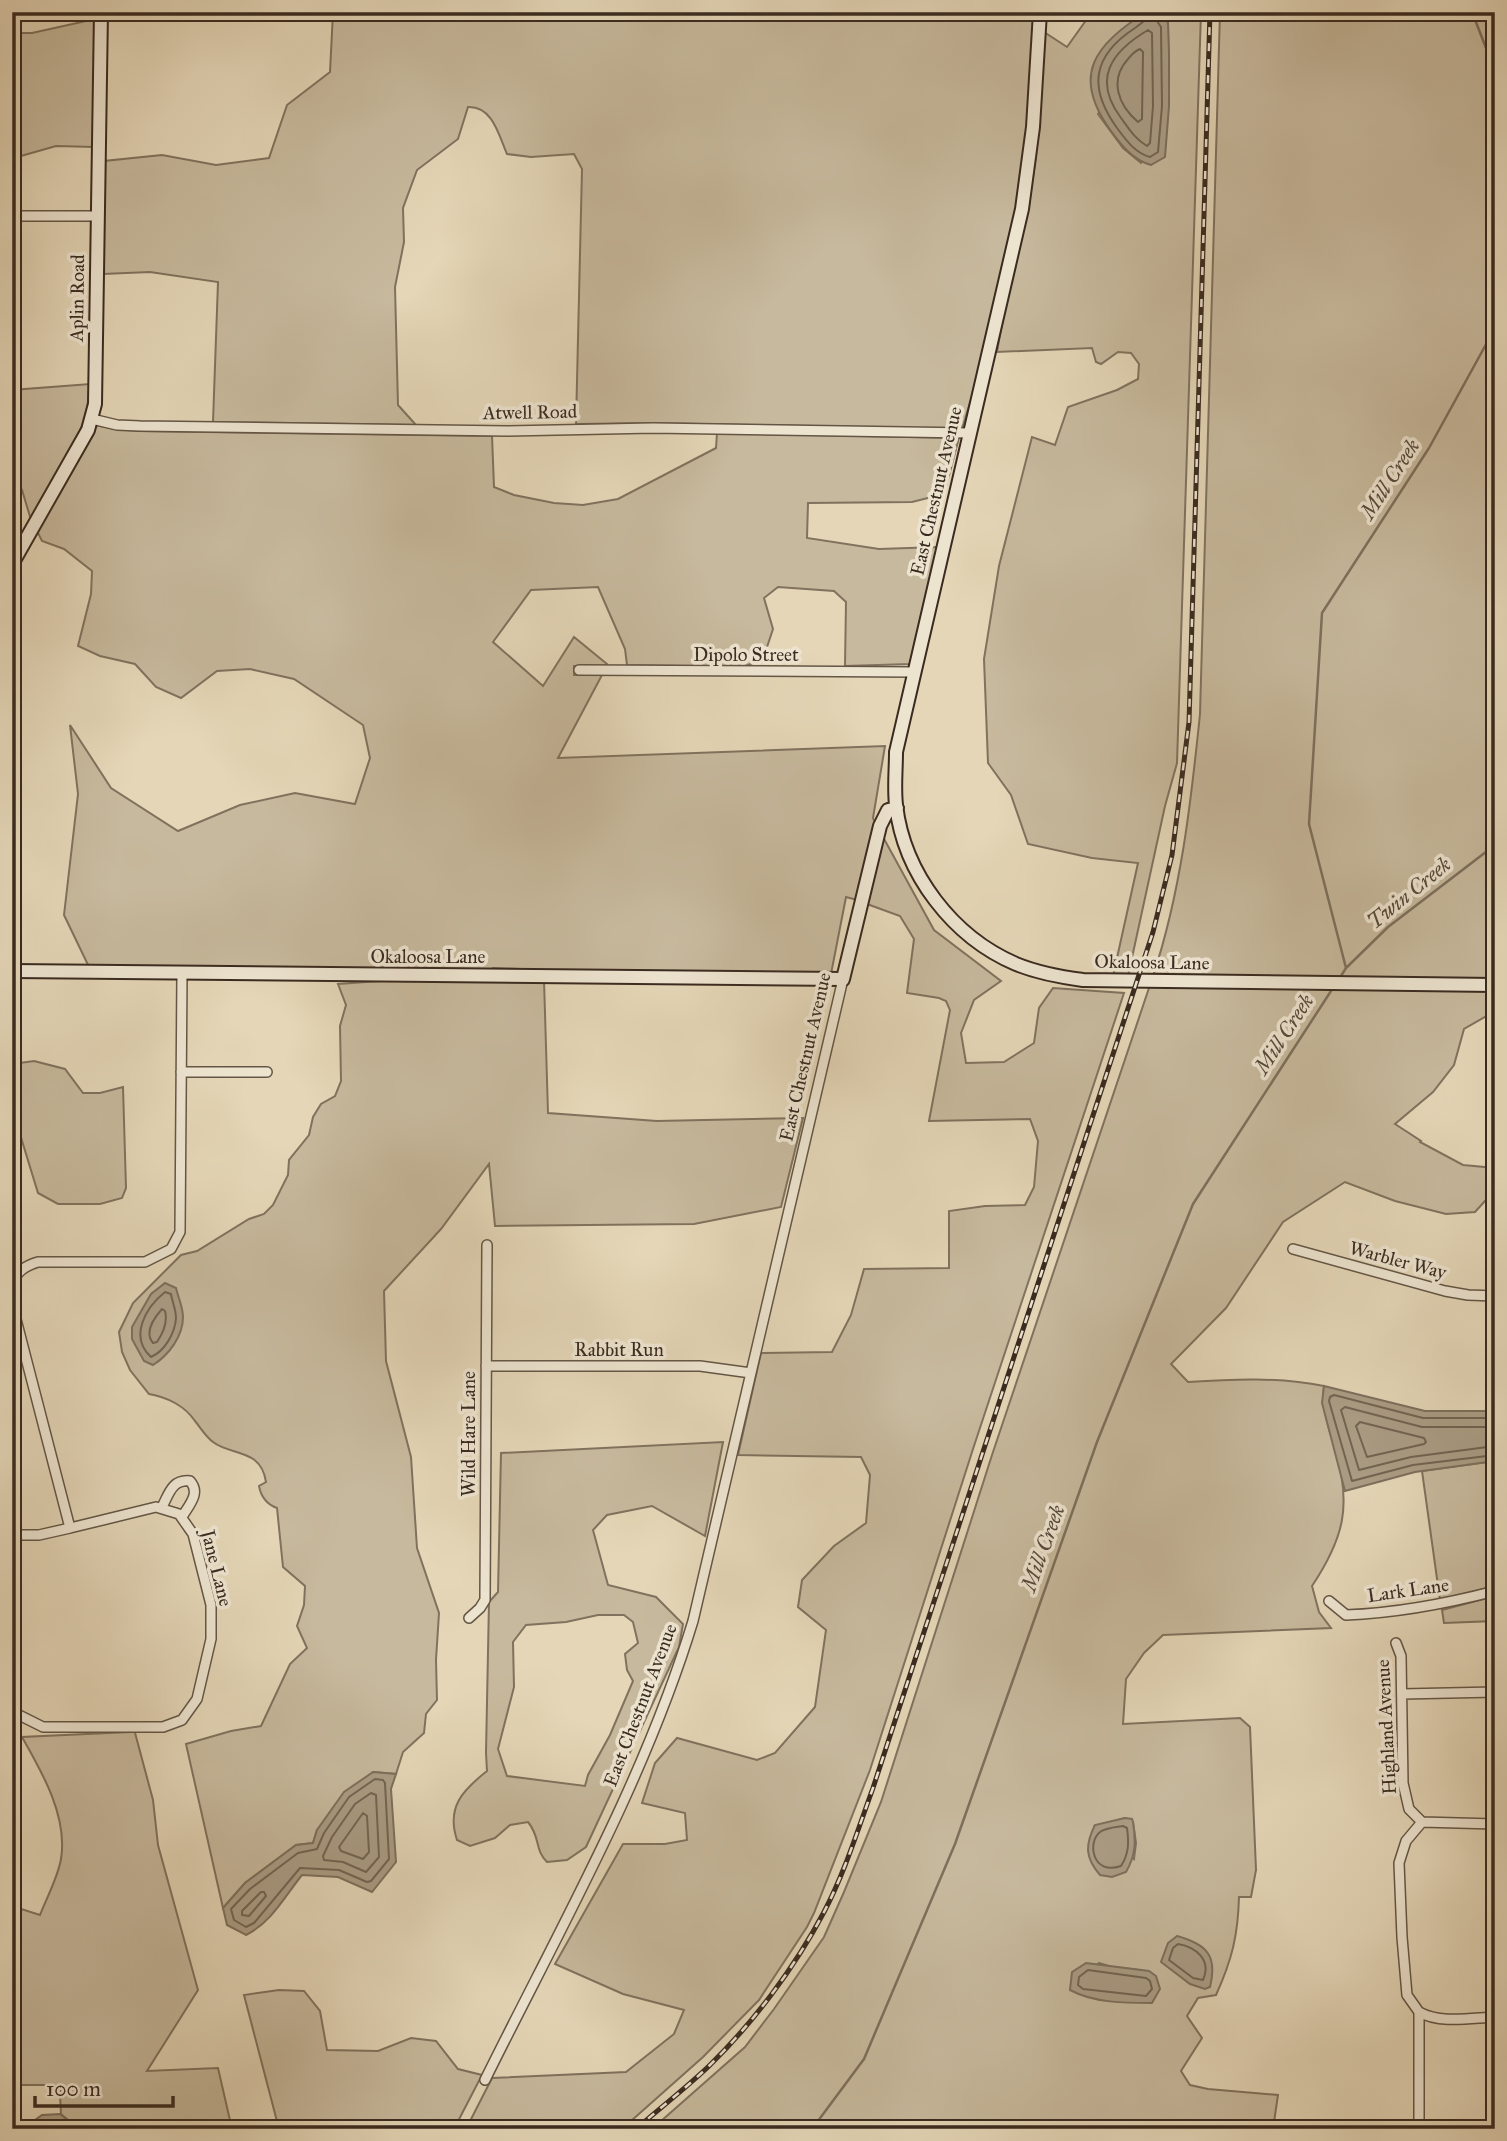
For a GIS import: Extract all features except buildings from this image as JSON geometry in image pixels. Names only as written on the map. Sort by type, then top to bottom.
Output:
[{"type":"street","name":"Aplin Road","points":[[12,564],[92,419],[95,404],[101,12]]},
{"type":"street","name":"East Chestnut Avenue","points":[[485,2080],[615,1820],[663,1709],[693,1621],[880,826],[888,810],[897,808],[897,752],[1027,180],[1040,12]]},
{"type":"street","points":[[12,216],[98,216]]},
{"type":"street","name":"Atwell Road","points":[[92,419],[117,425],[140,426],[508,431],[653,428],[970,433]]},
{"type":"street","name":"Dipolo Street","points":[[579,670],[914,672]]},
{"type":"street","name":"Okaloosa Lane","points":[[897,808],[913,863],[928,891],[942,909],[971,936],[996,954],[1049,975],[1083,980],[1495,985]]},
{"type":"street","name":"Okaloosa Lane","points":[[12,971],[843,979]]},
{"type":"street","points":[[12,1284],[19,1272],[38,1262],[145,1262],[171,1249],[180,1232],[182,973]]},
{"type":"street","points":[[181,1072],[267,1072]]},
{"type":"street","name":"Wild Hare Lane","points":[[469,1618],[485,1600],[487,1245]]},
{"type":"street","name":"Warbler Way","points":[[1293,1249],[1445,1291],[1468,1296],[1495,1296]]},
{"type":"street","points":[[12,1304],[70,1528]]},
{"type":"street","name":"Rabbit Run","points":[[486,1366],[700,1366],[751,1373]]},
{"type":"street","points":[[15,1535],[39,1535],[162,1507],[174,1484],[183,1480],[190,1481],[195,1493],[182,1517]]},
{"type":"street","name":"Jane Lane","points":[[19,1715],[43,1727],[163,1727],[182,1720],[189,1713],[197,1699],[211,1639],[211,1605],[193,1534],[182,1517],[162,1507]]},
{"type":"street","name":"Lark Lane","points":[[1329,1601],[1346,1615],[1379,1614],[1449,1604],[1495,1591]]},
{"type":"street","name":"Highland Avenue","points":[[1396,1643],[1401,1656],[1403,1783],[1409,1809],[1422,1822]]},
{"type":"street","points":[[1402,1694],[1495,1692]]},
{"type":"street","points":[[1495,1824],[1422,1822],[1406,1841],[1399,1863],[1407,1996],[1419,2012],[1428,2017],[1495,2017]]},
{"type":"street","points":[[1419,2012],[1419,2129]]},
{"type":"shaded area","points":[[333,12],[1035,12],[1028,127],[1017,208],[976,383],[962,429],[576,424],[582,169],[574,154],[531,157],[507,154],[494,123],[484,111],[468,107],[458,139],[417,170],[403,208],[404,242],[395,287],[398,405],[416,425],[213,422],[218,282],[150,272],[103,274],[104,161],[162,155],[216,165],[269,158],[287,105],[330,72]]},
{"type":"shaded area","points":[[1092,12],[1201,12],[1177,763],[1128,976],[1113,976],[1138,863],[1092,858],[1028,844],[1011,795],[988,763],[984,659],[999,566],[1032,437],[1055,445],[1068,407],[1117,390],[1138,379],[1139,364],[1131,353],[1118,352],[1101,364],[1096,362],[1092,348],[997,352],[1035,164],[1044,32],[1067,47]],"holes":[[[1168,23],[1169,106],[1141,163],[1123,148],[1098,114]]]},
{"type":"shaded area","points":[[1220,12],[1495,12],[1495,981],[1153,976],[1178,879],[1189,813],[1200,714]]},
{"type":"shaded area","points":[[95,19],[94,147],[56,146],[12,156],[12,33],[32,33]]},
{"type":"shaded area","points":[[90,384],[84,420],[77,438],[31,520],[22,490],[12,475],[12,390]]},
{"type":"shaded area","points":[[95,425],[139,431],[492,436],[494,487],[514,495],[554,503],[583,505],[618,499],[716,448],[717,433],[959,438],[944,494],[912,502],[808,503],[807,538],[879,549],[938,547],[910,664],[845,666],[846,602],[834,591],[778,587],[764,598],[773,629],[763,659],[743,667],[627,665],[625,649],[598,587],[531,590],[493,642],[543,686],[574,637],[607,664],[574,666],[574,675],[602,675],[558,758],[885,746],[873,818],[875,823],[857,900],[846,897],[831,974],[493,968],[492,971],[89,967],[64,915],[78,794],[70,725],[111,788],[178,831],[240,805],[295,793],[355,804],[370,758],[363,725],[294,679],[250,669],[217,671],[181,698],[156,687],[135,664],[100,656],[78,646],[91,594],[92,571],[64,549],[42,541],[37,531]]},
{"type":"shaded area","points":[[883,837],[934,930],[1001,981],[974,1000],[961,1033],[966,1063],[1004,1062],[1034,1043],[1039,1008],[1053,988],[1124,993],[870,1770],[807,1927],[759,2000],[703,2057],[622,2129],[466,2129],[492,2078],[626,2072],[674,2034],[684,2010],[623,1994],[555,1964],[623,1844],[665,1844],[687,1840],[685,1813],[642,1803],[655,1763],[677,1738],[757,1760],[775,1753],[815,1707],[826,1630],[798,1607],[802,1580],[834,1546],[866,1523],[870,1475],[861,1457],[738,1455],[761,1353],[832,1352],[851,1315],[864,1269],[949,1268],[949,1211],[985,1206],[1025,1205],[1034,1187],[1038,1141],[1030,1119],[929,1121],[950,1010],[946,1001],[939,998],[907,993],[914,939],[900,916],[867,904]]},
{"type":"shaded area","points":[[395,980],[544,980],[548,1113],[657,1121],[803,1118],[781,1207],[694,1224],[495,1226],[489,1164],[441,1229],[384,1291],[386,1361],[411,1457],[417,1548],[439,1613],[437,1700],[426,1714],[424,1733],[403,1752],[396,1774],[373,1772],[317,1830],[313,1843],[296,1845],[245,1883],[223,1908],[186,1744],[231,1731],[261,1726],[290,1664],[307,1648],[297,1626],[304,1605],[305,1586],[283,1567],[277,1508],[261,1494],[259,1486],[266,1482],[258,1463],[244,1454],[213,1442],[181,1407],[162,1397],[149,1394],[130,1370],[122,1352],[119,1332],[133,1303],[181,1255],[197,1251],[249,1219],[264,1214],[273,1205],[288,1175],[289,1160],[309,1135],[313,1117],[321,1104],[335,1096],[341,1081],[340,1026],[346,1005],[338,984]]},
{"type":"shaded area","points":[[1150,985],[1495,990],[1495,1014],[1490,1014],[1464,1029],[1454,1065],[1433,1092],[1395,1124],[1420,1142],[1463,1165],[1495,1168],[1495,1190],[1475,1212],[1446,1214],[1395,1201],[1345,1182],[1283,1222],[1226,1308],[1171,1364],[1188,1382],[1273,1380],[1324,1386],[1328,1426],[1343,1487],[1344,1504],[1338,1536],[1312,1586],[1319,1612],[1331,1628],[1163,1635],[1144,1653],[1126,1679],[1123,1724],[1240,1718],[1250,1727],[1256,1870],[1251,1897],[1239,1897],[1233,1947],[1216,1995],[1198,1998],[1187,2016],[1202,2038],[1181,2071],[1190,2085],[1278,2095],[1273,2129],[652,2129],[745,2047],[824,1937],[881,1802],[992,1455]],"holes":[[[1125,1818],[1133,1822],[1136,1843],[1134,1859],[1095,1826]],[[1099,1963],[1112,1967],[1139,1970],[1070,1990]]]},
{"type":"shaded area","points":[[34,1061],[65,1069],[83,1093],[100,1093],[123,1087],[126,1188],[122,1198],[100,1204],[58,1204],[38,1193],[12,1108],[12,1064]]},
{"type":"shaded area","points":[[723,1442],[705,1536],[652,1506],[607,1515],[593,1530],[608,1585],[656,1597],[683,1624],[679,1647],[586,1847],[567,1860],[547,1862],[540,1853],[535,1833],[528,1822],[510,1825],[495,1838],[470,1846],[457,1840],[454,1828],[455,1809],[459,1800],[487,1771],[489,1602],[498,1592],[501,1453]],"holes":[[[598,1615],[624,1615],[633,1622],[638,1643],[625,1654],[627,1670],[633,1681],[585,1786],[507,1776],[498,1749],[514,1687],[513,1642],[526,1625],[566,1622]]]},
{"type":"shaded area","points":[[1495,1461],[1495,1586],[1440,1600],[1422,1471]]},
{"type":"shaded area","points":[[1495,1596],[1495,1621],[1444,1623],[1442,1610]]},
{"type":"shaded area","points":[[134,1729],[153,1800],[158,1845],[198,1990],[147,2071],[218,2068],[232,2129],[79,2129],[61,2114],[60,2094],[63,2085],[12,2085],[12,1906],[40,1915],[57,1873],[62,1843],[61,1827],[52,1795],[22,1737],[130,1732]]},
{"type":"shaded area","points":[[279,1990],[304,1991],[320,2011],[327,2050],[378,2051],[411,2038],[436,2041],[458,2069],[482,2075],[454,2129],[279,2129],[244,1995]]},
{"type":"water","points":[[1146,12],[1160,13],[1168,23],[1169,53],[1165,157],[1151,165],[1133,156],[1111,131],[1092,93],[1091,77],[1094,63],[1102,49],[1128,24]]},
{"type":"water","points":[[165,1283],[176,1288],[183,1317],[181,1331],[174,1344],[153,1365],[144,1361],[132,1339],[132,1327],[151,1294]]},
{"type":"water","points":[[1324,1386],[1425,1411],[1495,1411],[1495,1461],[1415,1472],[1345,1491],[1322,1403]]},
{"type":"water","points":[[373,1772],[396,1774],[391,1789],[396,1862],[372,1892],[338,1877],[302,1875],[277,1908],[255,1930],[246,1935],[227,1925],[223,1908],[245,1883],[296,1845],[313,1843],[317,1830],[344,1792]]},
{"type":"water","points":[[1125,1818],[1132,1819],[1135,1835],[1129,1866],[1126,1872],[1112,1877],[1100,1875],[1091,1863],[1088,1851],[1095,1825]]},
{"type":"water","points":[[1177,1936],[1196,1943],[1207,1952],[1212,1967],[1210,1987],[1205,1989],[1190,1984],[1161,1962],[1168,1943]]},
{"type":"water","points":[[1086,1963],[1149,1971],[1156,1976],[1160,1989],[1152,2003],[1089,1998],[1070,1990],[1072,1972]]},
{"type":"water","points":[[60,2114],[79,2129],[31,2129],[32,2122],[42,2115]]},
{"type":"waterway","name":"Mill Creek","points":[[1472,12],[1495,71]]},
{"type":"waterway","name":"Mill Creek","points":[[1346,968],[1309,824],[1322,613],[1429,448],[1495,328]]},
{"type":"waterway","name":"Twin Creek","points":[[1341,976],[1388,927],[1495,845]]},
{"type":"waterway","name":"Mill Creek","points":[[812,2129],[864,2059],[955,1844],[1097,1442],[1193,1204],[1331,991]]},
{"type":"railway","points":[[636,2129],[709,2066],[758,2012],[800,1953],[838,1882],[873,1788],[1153,932],[1172,855],[1189,722],[1210,12]]}]
